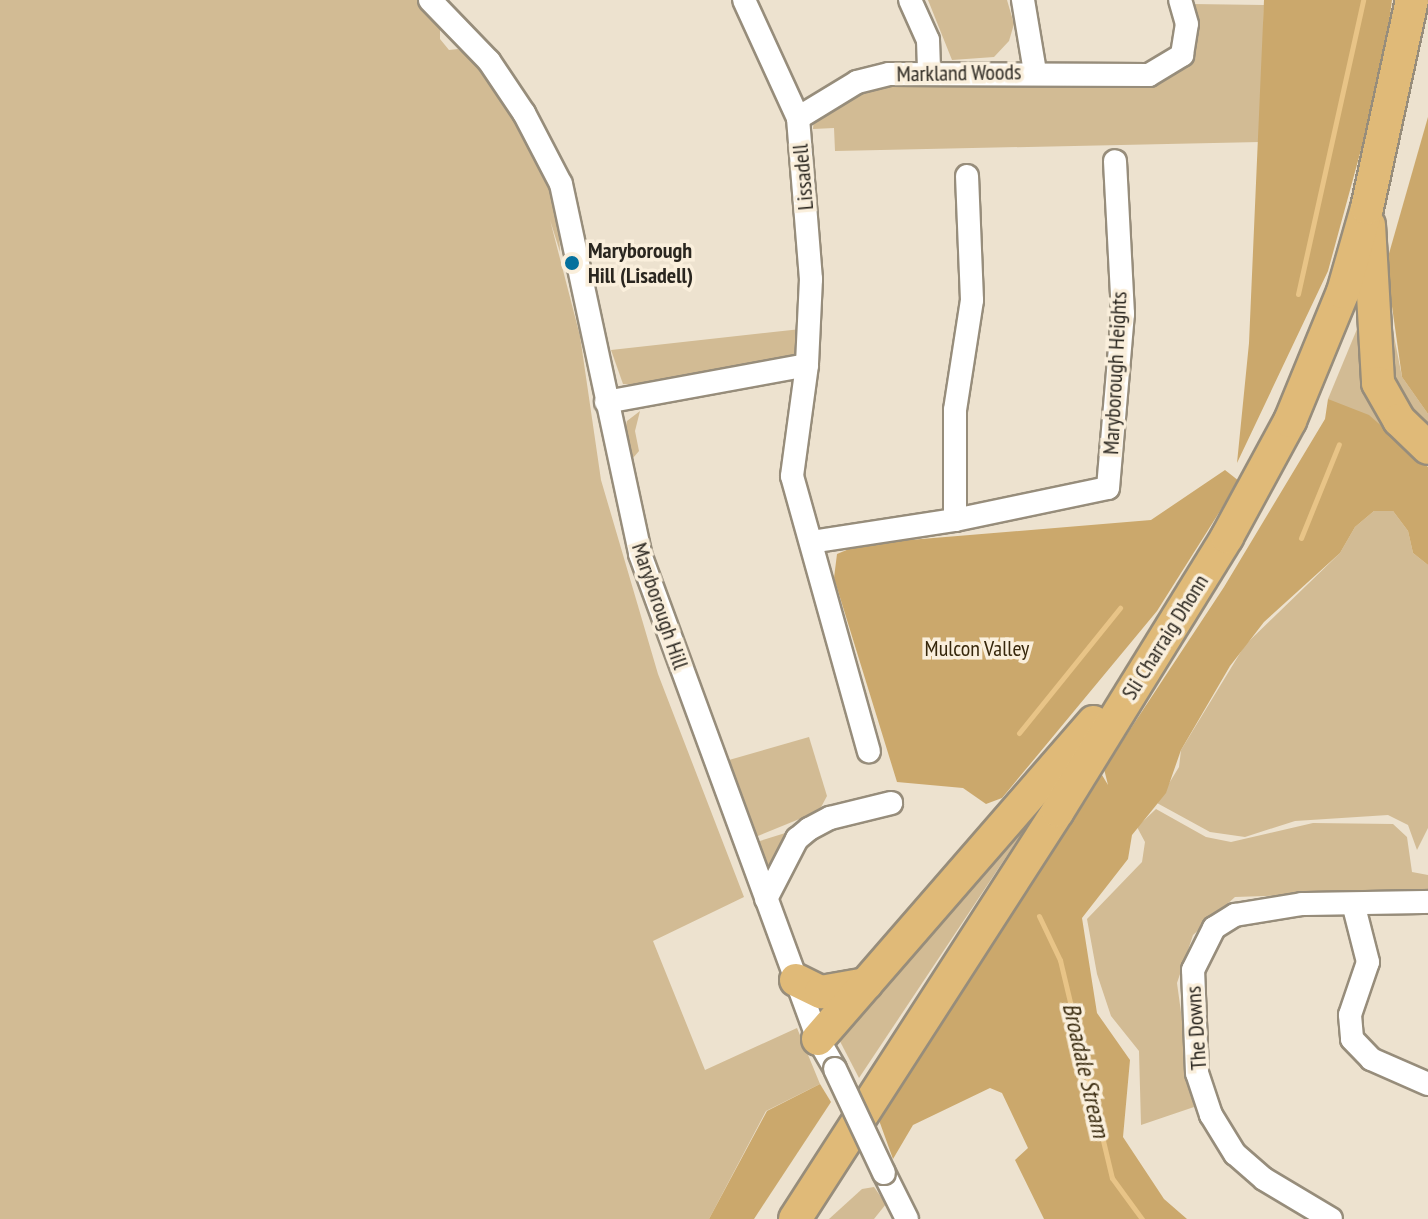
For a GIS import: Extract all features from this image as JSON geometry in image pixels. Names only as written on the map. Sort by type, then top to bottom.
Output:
[{"type":"highway","name":"Sli Charraig Dhonn","points":[[795,1219],[1157,650],[1227,537],[1290,421],[1343,292],[1367,208],[1412,0]]},
{"type":"highway","points":[[1367,208],[1378,383],[1399,420],[1428,448]]},
{"type":"highway","points":[[818,1039],[1157,650]]},
{"type":"highway","points":[[796,980],[821,992],[866,984]]},
{"type":"street","name":"Maryborough Hill","points":[[430,0],[489,61],[524,113],[561,184],[640,554],[818,1039],[907,1219]]},
{"type":"street","name":"Lissadell","points":[[744,0],[798,118],[811,279],[807,365],[792,476],[869,751]]},
{"type":"street","points":[[910,0],[928,40],[929,73]]},
{"type":"street","name":"Markland Woods","points":[[1023,0],[1035,72]]},
{"type":"street","name":"Markland Woods","points":[[798,118],[857,82],[929,73],[1149,75],[1182,55],[1187,24],[1180,0]]},
{"type":"street","name":"Maryborough Heights","points":[[955,520],[1108,488],[1123,314],[1115,161]]},
{"type":"street","points":[[811,542],[955,520],[955,410],[972,300],[967,176]]},
{"type":"street","points":[[606,402],[807,365]]},
{"type":"street","points":[[766,899],[797,839],[809,829],[830,818],[891,803]]},
{"type":"street","name":"The Downs","points":[[1331,1219],[1264,1179],[1235,1154],[1211,1115],[1197,1073],[1193,970],[1214,928],[1235,915],[1302,904],[1354,907],[1397,900],[1428,902]]},
{"type":"street","points":[[1354,907],[1368,962],[1350,1015],[1352,1039],[1373,1060],[1428,1084]]},
{"type":"shaded area","points":[[0,0],[418,0],[440,25],[440,39],[449,50],[458,49],[470,57],[500,93],[538,159],[558,211],[560,252],[550,220],[580,336],[601,480],[658,674],[744,897],[653,941],[705,1070],[797,1028],[820,1084],[766,1111],[709,1219],[0,1219]]},
{"type":"shaded area","points":[[928,0],[1007,0],[1014,24],[1009,41],[994,57],[952,60]]},
{"type":"shaded area","points":[[1192,4],[1264,5],[1260,142],[835,151],[834,128],[813,129],[814,117],[871,87],[1166,77]]},
{"type":"shaded area","points":[[1387,300],[1402,377],[1428,414],[1428,438],[1395,402]]},
{"type":"shaded area","points":[[1362,317],[1414,452],[1328,399]]},
{"type":"shaded area","points":[[801,329],[799,349],[790,361],[644,385],[623,384],[611,350]]},
{"type":"shaded area","points":[[640,411],[635,431],[639,451],[633,458],[625,429],[627,421]]},
{"type":"shaded area","points":[[1374,511],[1393,511],[1408,531],[1413,553],[1428,565],[1428,828],[1417,850],[1408,825],[1388,815],[1295,821],[1245,837],[1210,832],[1157,803],[1179,767],[1181,750],[1245,645],[1340,553],[1355,527]]},
{"type":"shaded area","points":[[809,737],[827,796],[819,811],[748,840],[722,762]]},
{"type":"shaded area","points":[[1048,794],[859,1078],[831,1024]]},
{"type":"shaded area","points":[[1156,809],[1206,837],[1231,842],[1313,823],[1393,824],[1407,837],[1412,872],[1428,875],[1428,891],[1235,897],[1193,935],[1177,983],[1194,1107],[1141,1125],[1139,1051],[1111,1016],[1097,974],[1087,919],[1142,862],[1145,842],[1137,827]]},
{"type":"shaded area","points":[[795,830],[771,873],[762,869],[750,844]]},
{"type":"shaded area","points":[[874,1187],[886,1204],[874,1219],[829,1219],[862,1189]]},
{"type":"green space","points":[[1264,0],[1392,0],[1383,69],[1328,271],[1237,463],[1249,343]]},
{"type":"green space","points":[[1428,117],[1428,414],[1402,377],[1386,264]]},
{"type":"green space","points":[[1328,399],[1369,415],[1428,467],[1428,565],[1413,553],[1408,531],[1393,511],[1374,511],[1355,527],[1340,553],[1264,622],[1230,666],[1181,750],[1166,793],[1132,835],[1128,859],[1082,918],[1097,1013],[1130,1060],[1123,1137],[1164,1199],[1187,1219],[1044,1219],[1015,1160],[1028,1148],[1002,1093],[990,1088],[913,1125],[893,1159],[876,1112],[1099,770],[1108,785],[1104,769],[1224,587],[1325,419]]},
{"type":"green space","name":"Mulcon Valley","points":[[1225,470],[1239,481],[1157,611],[1002,798],[986,804],[963,788],[897,782],[834,578],[837,554],[861,544],[1151,520]]},
{"type":"green space","points":[[820,1084],[831,1102],[754,1219],[709,1219],[767,1111]]},
{"type":"waterway","points":[[1298,294],[1363,0]]},
{"type":"waterway","points":[[1301,538],[1339,444]]},
{"type":"waterway","points":[[1019,733],[1120,608]]},
{"type":"waterway","name":"Broadale Stream","points":[[1039,916],[1060,960],[1112,1178],[1142,1219]]},
{"type":"place","name":"Maryborough Hill (Lisadell)","points":[[572,263]]}]
